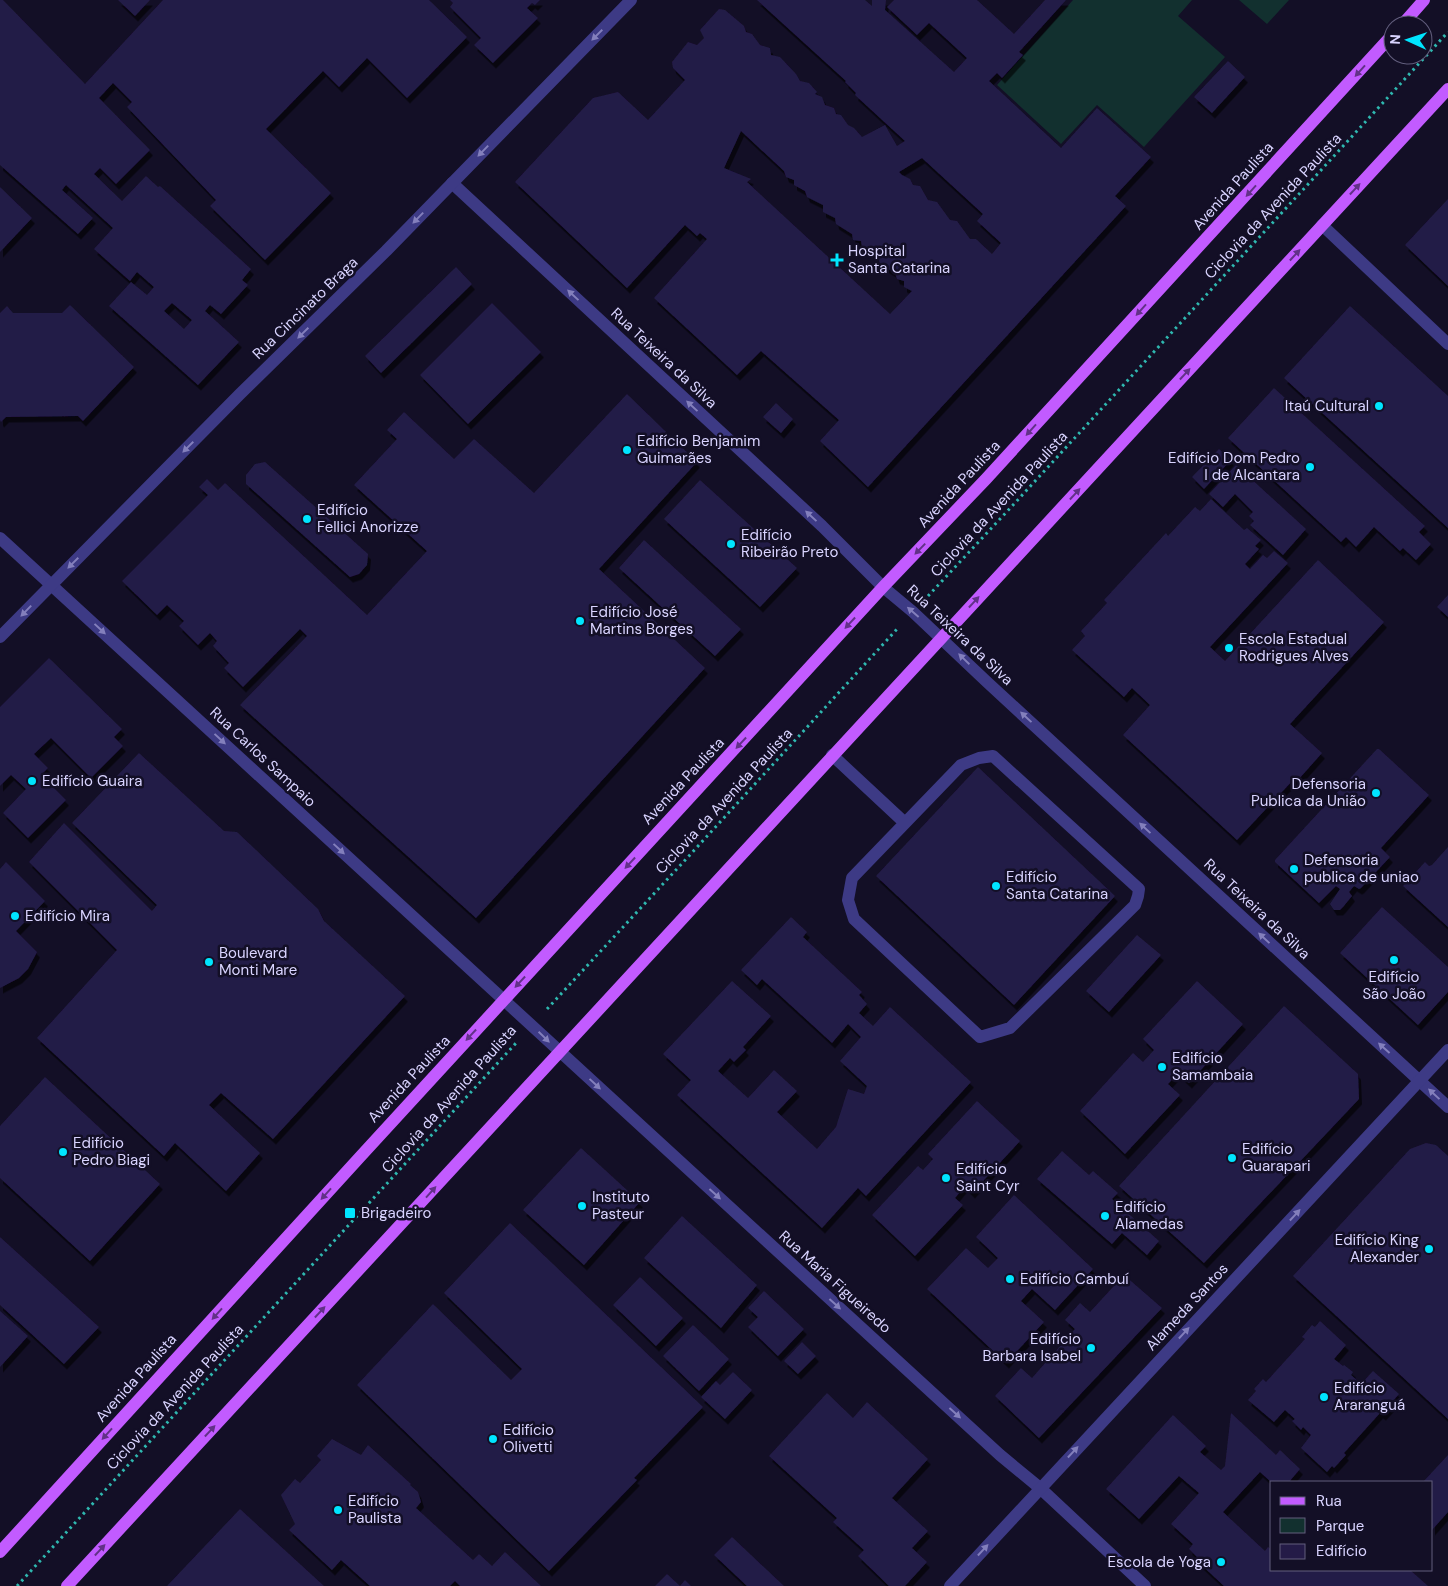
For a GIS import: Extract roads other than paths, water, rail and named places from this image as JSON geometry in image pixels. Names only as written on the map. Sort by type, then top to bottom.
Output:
[{"type":"main road","points":[[1411,15],[1424,0]]},
{"type":"main road","name":"Avenida Paulista","points":[[0,1552],[504,999],[883,587],[986,479],[1383,45]]},
{"type":"main road","points":[[67,1586],[1448,89]]},
{"type":"street","name":"Rua Cincinato Braga","points":[[0,637],[240,394],[386,251],[631,0]]},
{"type":"street","name":"Rua Teixeira da Silva","points":[[452,183],[815,519],[883,587],[941,637],[986,682],[1448,1107]]},
{"type":"street","points":[[1322,225],[1448,344]]},
{"type":"street","name":"Rua Carlos Sampaio","points":[[0,538],[439,942],[504,999]]},
{"type":"street","points":[[832,755],[905,823]]},
{"type":"street","points":[[993,756],[1139,889],[1135,905],[1010,1028],[980,1037],[854,919],[848,900],[852,878],[905,823],[961,765],[979,758],[993,756]]},
{"type":"street","name":"Rua Maria Figueiredo","points":[[504,999],[1000,1455],[1040,1488],[1146,1586]]},
{"type":"street","name":"Alameda Santos","points":[[950,1586],[1448,1050]]},
{"type":"place","name":"Hospital Santa Catarina","points":[[837,260]]},
{"type":"place","name":"Itaú Cultural","points":[[1379,406]]},
{"type":"place","name":"Edifício Benjamim Guimarães","points":[[627,450]]},
{"type":"place","name":"Edifício Dom Pedro I de Alcantara","points":[[1310,467]]},
{"type":"place","name":"Edifício Fellici Anorizze","points":[[307,519]]},
{"type":"place","name":"Edifício Ribeirão Preto","points":[[731,544]]},
{"type":"place","name":"Edifício José Martins Borges","points":[[580,621]]},
{"type":"place","name":"Escola Estadual Rodrigues Alves","points":[[1229,648]]},
{"type":"place","name":"Edifício Guaira","points":[[32,781]]},
{"type":"place","name":"Defensoria Publica da União","points":[[1376,793]]},
{"type":"place","name":"Defensoria publica de uniao","points":[[1294,869]]},
{"type":"place","name":"Edifício Santa Catarina","points":[[996,886]]},
{"type":"place","name":"Edifício Mira","points":[[15,916]]},
{"type":"place","name":"Edifício São João","points":[[1394,960]]},
{"type":"place","name":"Boulevard Monti Mare","points":[[209,962]]},
{"type":"place","name":"Edifício Samambaia","points":[[1162,1067]]},
{"type":"place","name":"Edifício Pedro Biagi","points":[[63,1152]]},
{"type":"place","name":"Edifício Guarapari","points":[[1232,1158]]},
{"type":"place","name":"Edifício Saint Cyr","points":[[946,1178]]},
{"type":"place","name":"Instituto Pasteur","points":[[582,1206]]},
{"type":"place","name":"Brigadeiro","points":[[350,1213]]},
{"type":"place","name":"Edifício Alamedas","points":[[1105,1216]]},
{"type":"place","name":"Edifício King Alexander","points":[[1429,1249]]},
{"type":"place","name":"Edifício Cambuí","points":[[1010,1279]]},
{"type":"place","name":"Edifício Barbara Isabel","points":[[1091,1348]]},
{"type":"place","name":"Edifício Araranguá","points":[[1324,1397]]},
{"type":"place","name":"Edifício Olivetti","points":[[493,1439]]},
{"type":"place","name":"Edifício Paulista","points":[[338,1510]]},
{"type":"place","name":"Escola de Yoga","points":[[1221,1562]]}]
